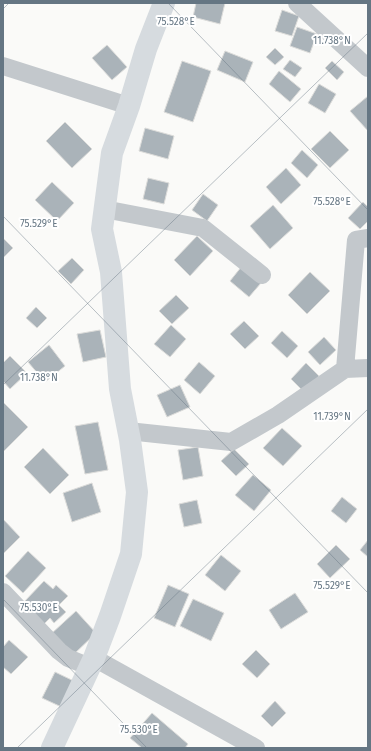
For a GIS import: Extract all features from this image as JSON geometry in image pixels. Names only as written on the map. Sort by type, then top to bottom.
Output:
[{"type":"main road","points":[[52,748],[92,663],[131,554],[137,492],[130,440],[120,389],[111,272],[102,228],[112,153],[129,106],[146,49],[164,3]]},
{"type":"street","points":[[297,3],[368,68]]},
{"type":"street","points":[[3,66],[129,106]]},
{"type":"street","points":[[104,209],[203,228],[262,275]]},
{"type":"street","points":[[345,369],[356,240],[368,238]]},
{"type":"street","points":[[128,431],[231,442],[278,415],[345,369],[368,368]]},
{"type":"street","points":[[3,592],[68,658],[92,663],[256,748]]},
{"type":"building","points":[[196,3],[225,3],[220,24],[193,17]]},
{"type":"building","points":[[282,10],[299,16],[292,36],[275,31]]},
{"type":"building","points":[[297,27],[317,34],[310,53],[290,46]]},
{"type":"building","points":[[107,45],[127,67],[112,80],[92,58]]},
{"type":"building","points":[[275,48],[284,57],[275,65],[266,57]]},
{"type":"building","points":[[225,51],[253,62],[245,82],[217,70]]},
{"type":"building","points":[[290,60],[302,68],[295,77],[283,69]]},
{"type":"building","points":[[182,61],[211,71],[193,122],[164,112]]},
{"type":"building","points":[[332,61],[344,72],[337,80],[325,68]]},
{"type":"building","points":[[279,71],[301,89],[290,102],[269,84]]},
{"type":"building","points":[[319,84],[336,94],[325,113],[308,103]]},
{"type":"building","points":[[368,96],[368,131],[350,111]]},
{"type":"building","points":[[65,122],[92,149],[72,168],[46,141]]},
{"type":"building","points":[[145,128],[174,136],[168,159],[139,151]]},
{"type":"building","points":[[330,131],[349,150],[330,168],[311,149]]},
{"type":"building","points":[[302,150],[318,165],[307,178],[291,163]]},
{"type":"building","points":[[286,168],[301,185],[281,204],[266,187]]},
{"type":"building","points":[[148,178],[169,183],[164,204],[143,199]]},
{"type":"building","points":[[52,182],[74,203],[57,221],[35,200]]},
{"type":"building","points":[[203,194],[218,205],[207,221],[192,210]]},
{"type":"building","points":[[363,202],[368,207],[368,221],[360,229],[348,218]]},
{"type":"building","points":[[273,205],[293,228],[270,249],[250,226]]},
{"type":"building","points":[[197,236],[213,251],[190,276],[174,260]]},
{"type":"building","points":[[3,238],[13,248],[3,258]]},
{"type":"building","points":[[72,258],[84,270],[71,284],[58,271]]},
{"type":"building","points":[[242,266],[261,283],[249,297],[230,281]]},
{"type":"building","points":[[310,272],[330,291],[307,314],[288,295]]},
{"type":"building","points":[[176,295],[189,308],[172,324],[159,311]]},
{"type":"building","points":[[36,307],[47,318],[37,328],[26,318]]},
{"type":"building","points":[[244,321],[259,336],[245,349],[230,334]]},
{"type":"building","points":[[171,325],[186,339],[170,357],[154,344]]},
{"type":"building","points":[[100,330],[106,357],[83,362],[77,334]]},
{"type":"building","points":[[282,331],[298,346],[287,358],[271,343]]},
{"type":"building","points":[[324,337],[336,350],[320,365],[308,352]]},
{"type":"building","points":[[49,345],[65,366],[45,382],[28,362]]},
{"type":"building","points":[[10,356],[27,373],[10,389],[3,381],[3,363]]},
{"type":"building","points":[[199,362],[215,376],[200,394],[184,380]]},
{"type":"building","points":[[306,363],[319,376],[304,392],[291,379]]},
{"type":"building","points":[[180,385],[190,407],[167,417],[157,395]]},
{"type":"building","points":[[4,403],[28,427],[3,452],[3,405]]},
{"type":"building","points":[[98,422],[108,470],[85,474],[75,426]]},
{"type":"building","points":[[282,428],[302,446],[283,466],[263,448]]},
{"type":"building","points":[[198,447],[203,476],[183,480],[178,450]]},
{"type":"building","points":[[43,448],[69,475],[50,494],[24,467]]},
{"type":"building","points":[[234,449],[249,464],[236,476],[221,461]]},
{"type":"building","points":[[253,475],[271,490],[254,511],[235,495]]},
{"type":"building","points":[[92,483],[101,512],[72,522],[63,493]]},
{"type":"building","points":[[342,497],[357,509],[346,523],[331,511]]},
{"type":"building","points":[[197,500],[202,523],[184,527],[179,504]]},
{"type":"building","points":[[3,519],[20,537],[3,554]]},
{"type":"building","points":[[368,540],[368,557],[360,550]]},
{"type":"building","points":[[336,545],[350,559],[330,578],[317,564]]},
{"type":"building","points":[[28,551],[46,568],[23,593],[5,576]]},
{"type":"building","points":[[221,555],[241,571],[225,591],[205,575]]},
{"type":"building","points":[[44,581],[53,589],[56,585],[68,596],[59,605],[66,612],[54,623],[50,618],[44,624],[23,603]]},
{"type":"building","points":[[168,585],[189,594],[175,627],[154,618]]},
{"type":"building","points":[[295,593],[308,612],[281,629],[269,610]]},
{"type":"building","points":[[193,599],[224,613],[211,641],[180,626]]},
{"type":"building","points":[[76,611],[96,633],[72,656],[51,634]]},
{"type":"building","points":[[9,640],[28,657],[11,674],[3,667],[3,647]]},
{"type":"building","points":[[256,650],[270,664],[257,678],[242,664]]},
{"type":"building","points":[[55,672],[80,684],[68,710],[42,698]]},
{"type":"building","points":[[275,701],[286,713],[272,727],[261,716]]},
{"type":"building","points":[[152,713],[188,744],[185,748],[142,748],[130,738]]}]
